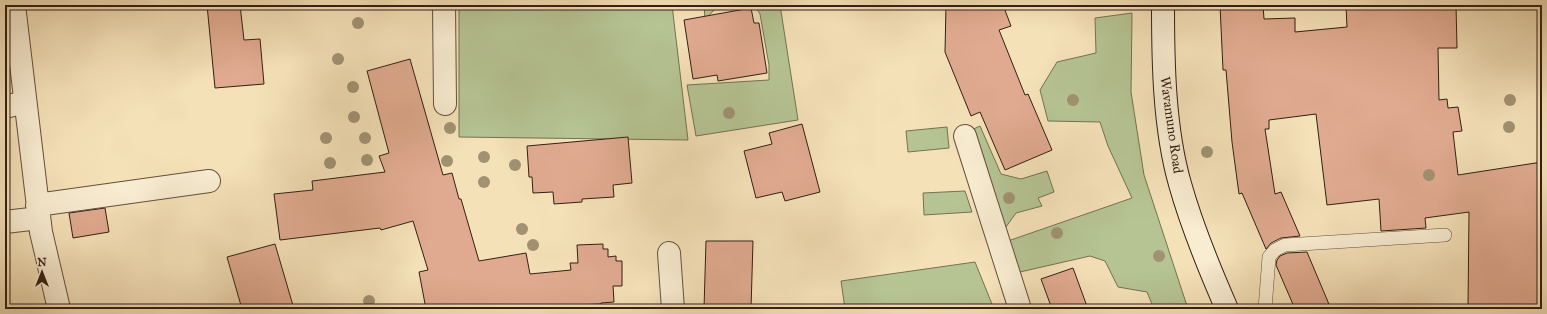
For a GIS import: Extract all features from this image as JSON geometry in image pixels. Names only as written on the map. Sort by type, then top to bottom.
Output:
[{"type":"street","points":[[14,5],[15,104],[38,211],[41,232],[59,309]]},
{"type":"street","points":[[444,5],[445,104]]},
{"type":"street","name":"Wavamuno Road","points":[[1163,5],[1164,69],[1171,138],[1180,183],[1212,275],[1227,309]]},
{"type":"street","points":[[965,136],[1020,309]]},
{"type":"street","points":[[5,222],[38,211],[209,180]]},
{"type":"street","points":[[669,254],[673,309]]},
{"type":"lane","points":[[1265,309],[1269,257],[1275,250],[1285,246],[1445,235]]},
{"type":"green space","points":[[459,5],[672,5],[688,140],[459,137]]},
{"type":"green space","points":[[704,5],[738,5],[715,9],[705,20]]},
{"type":"green space","points":[[754,5],[780,5],[798,120],[696,136],[687,85],[769,80],[769,65],[760,14]]},
{"type":"green space","points":[[1132,13],[1131,92],[1144,175],[1188,309],[1154,309],[1147,292],[1118,287],[1105,261],[1090,256],[1020,272],[1008,241],[1132,198],[1108,146],[1100,122],[1048,121],[1040,90],[1057,62],[1096,53],[1095,18]]},
{"type":"green space","points":[[980,126],[1001,174],[1021,179],[1047,171],[1054,192],[1038,198],[1042,206],[1016,213],[1003,231],[967,132]]},
{"type":"green space","points":[[947,127],[949,148],[908,152],[906,131]]},
{"type":"green space","points":[[965,191],[972,212],[924,215],[923,193]]},
{"type":"green space","points":[[975,262],[994,309],[845,309],[841,281]]},
{"type":"building","points":[[207,5],[240,5],[244,40],[260,39],[264,84],[215,88]]},
{"type":"building","points":[[946,5],[1003,5],[1011,26],[999,30],[1025,95],[1028,94],[1052,150],[1005,170],[980,112],[971,116],[945,52]]},
{"type":"building","points":[[1220,5],[1263,5],[1264,19],[1295,18],[1295,32],[1347,27],[1346,5],[1456,5],[1457,48],[1438,48],[1439,100],[1447,99],[1448,108],[1458,107],[1462,131],[1453,132],[1458,175],[1542,162],[1542,309],[1468,309],[1469,212],[1425,218],[1426,228],[1381,231],[1379,199],[1327,205],[1316,114],[1269,120],[1269,129],[1265,129],[1275,194],[1281,192],[1300,236],[1281,238],[1271,243],[1266,249],[1242,193],[1239,194],[1232,142],[1226,70],[1223,70]]},
{"type":"building","points":[[751,8],[754,23],[759,23],[767,73],[718,81],[717,75],[693,79],[684,20]]},
{"type":"building","points":[[410,59],[443,175],[452,173],[479,261],[526,253],[530,274],[571,270],[570,263],[578,263],[577,245],[603,244],[603,249],[608,249],[608,257],[616,256],[616,261],[622,261],[622,286],[613,286],[614,302],[601,304],[529,307],[529,309],[426,309],[419,272],[428,270],[413,221],[381,230],[380,228],[280,240],[274,194],[313,190],[312,181],[385,172],[379,156],[389,153],[367,71]]},
{"type":"building","points":[[802,124],[820,192],[785,201],[782,192],[756,198],[744,151],[772,144],[769,133]]},
{"type":"building","points":[[628,137],[632,183],[613,185],[614,197],[582,199],[582,202],[554,204],[553,192],[533,193],[532,177],[529,177],[527,146]]},
{"type":"building","points":[[105,208],[109,232],[73,238],[69,213]]},
{"type":"building","points":[[706,241],[753,241],[751,309],[704,309]]},
{"type":"building","points":[[275,244],[294,309],[242,309],[227,257]]},
{"type":"building","points":[[1307,252],[1331,309],[1295,309],[1276,265],[1280,256],[1287,253]]},
{"type":"building","points":[[1073,268],[1088,309],[1052,309],[1041,279]]}]
